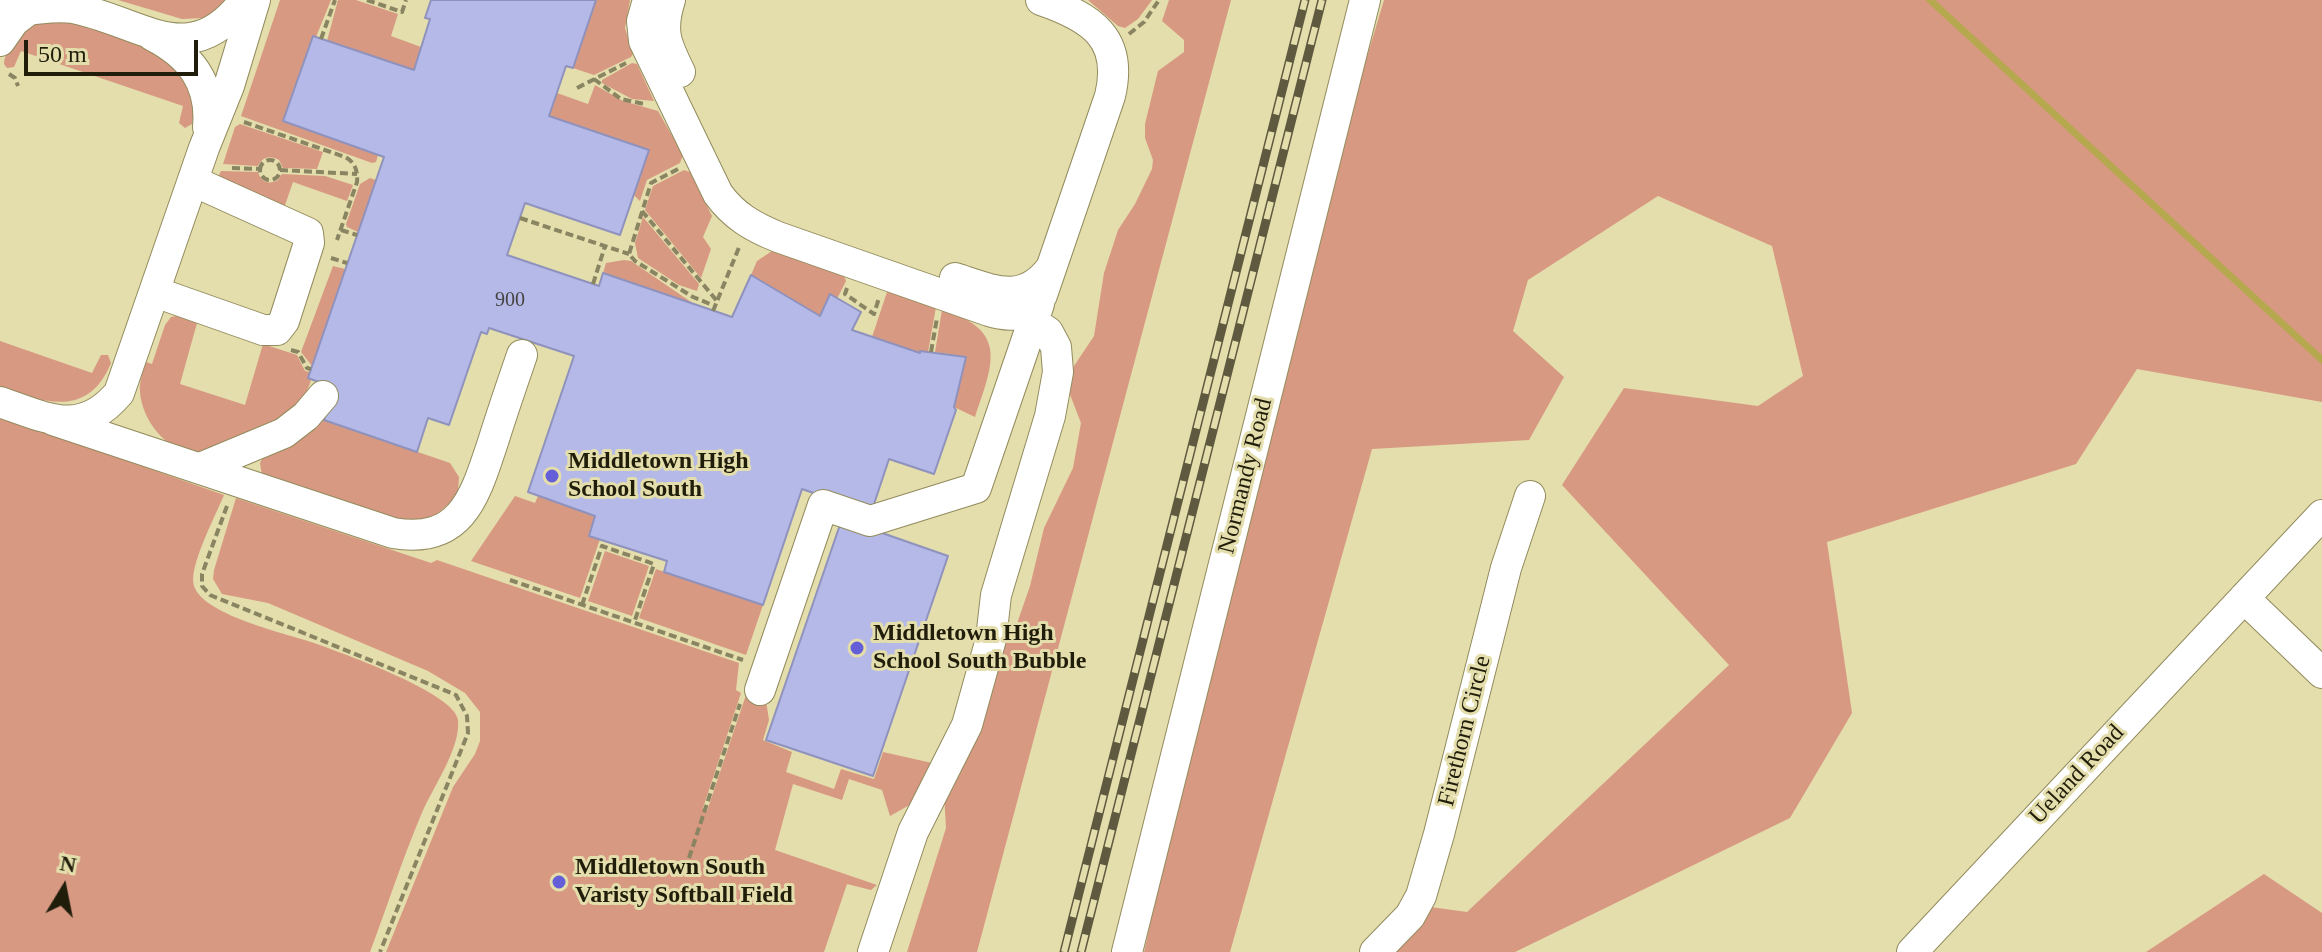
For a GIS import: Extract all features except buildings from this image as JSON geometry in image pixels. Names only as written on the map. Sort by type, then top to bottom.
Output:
[{"type":"street","points":[[0,8],[72,8],[147,33],[180,38],[201,36],[220,27],[245,0]]},
{"type":"street","points":[[53,420],[77,421],[95,415],[112,401],[124,381],[204,148],[234,73],[255,0]]},
{"type":"street","points":[[648,0],[642,21],[644,41],[718,194],[746,223],[996,313],[1014,316],[1037,308]]},
{"type":"street","points":[[670,0],[663,27],[670,51],[733,183],[755,207],[993,291],[1012,292],[1032,287],[1052,266]]},
{"type":"street","points":[[757,684],[823,505],[870,521],[976,488],[1110,96],[1115,72],[1108,46],[1095,26],[1041,0]]},
{"type":"street","name":"Normandy Road","points":[[1127,952],[1365,0]]},
{"type":"street","points":[[0,41],[14,21],[30,9]]},
{"type":"street","points":[[147,33],[179,52],[199,75],[207,92],[209,107],[204,148]]},
{"type":"street","points":[[155,292],[263,330],[277,330],[284,321],[309,243],[308,233],[193,181]]},
{"type":"street","points":[[873,952],[913,832],[967,725],[991,639],[996,595],[1050,416],[1058,372],[1056,347],[1037,308]]},
{"type":"street","points":[[0,402],[393,533],[425,536],[454,522],[472,501],[522,355]]},
{"type":"street","points":[[124,381],[123,401],[131,428],[146,446],[163,457]]},
{"type":"street","points":[[200,468],[284,433],[306,416],[323,396]]},
{"type":"street","name":"Firethorn Circle","points":[[1375,952],[1398,930],[1421,896],[1506,568],[1530,496]]},
{"type":"street","name":"Ueland Road","points":[[1912,952],[2322,515]]},
{"type":"street","points":[[2244,598],[2322,673]]},
{"type":"path","points":[[321,39],[335,0]]},
{"type":"path","points":[[367,0],[402,12],[406,0]]},
{"type":"path","points":[[1108,46],[1144,22],[1159,0]]},
{"type":"path","points":[[577,88],[628,62]]},
{"type":"path","points":[[9,74],[18,86]]},
{"type":"path","points":[[594,79],[621,99],[648,104]]},
{"type":"path","points":[[260,169],[264,162],[270,160],[280,170]]},
{"type":"path","points":[[629,254],[651,183],[690,163]]},
{"type":"path","points":[[232,168],[260,169]]},
{"type":"path","points":[[260,169],[263,177],[269,179],[277,176],[280,170]]},
{"type":"path","points":[[280,170],[358,174]]},
{"type":"path","points":[[642,211],[715,306]]},
{"type":"path","points":[[520,218],[629,254],[635,261],[693,297],[715,306]]},
{"type":"path","points":[[341,230],[357,235]]},
{"type":"path","points":[[715,306],[744,235]]},
{"type":"path","points":[[593,284],[605,246]]},
{"type":"path","points":[[331,258],[347,263]]},
{"type":"path","points":[[931,352],[937,316]]},
{"type":"path","points":[[237,481],[202,574],[202,586],[210,595],[456,695],[467,716],[468,733],[380,952]]},
{"type":"path","points":[[582,605],[602,546],[654,564],[634,623]]},
{"type":"path","points":[[510,580],[634,623],[757,684],[689,858]]},
{"type":"shaded area","points":[[118,0],[231,0],[203,18],[182,19]]},
{"type":"shaded area","points":[[280,0],[331,0],[316,37],[378,155],[376,162],[241,116]]},
{"type":"shaded area","points":[[338,0],[356,0],[398,14],[391,36],[421,47],[414,70],[327,41]]},
{"type":"shaded area","points":[[596,0],[630,0],[625,28],[633,54],[594,75],[573,68]]},
{"type":"shaded area","points":[[1088,0],[1152,0],[1138,19],[1125,28],[1118,26]]},
{"type":"shaded area","points":[[1169,0],[1231,0],[977,952],[907,952],[946,828],[944,793],[998,647],[1013,635],[1030,586],[1044,528],[1073,468],[1081,423],[1069,392],[1070,379],[1074,366],[1094,336],[1104,273],[1118,230],[1152,169],[1145,124],[1158,71],[1184,52],[1184,40],[1162,21]]},
{"type":"shaded area","points":[[1384,0],[2322,0],[2322,402],[2137,369],[2076,464],[1827,542],[1852,713],[1790,818],[1515,952],[1387,952],[1423,906],[1467,912],[1729,665],[1562,485],[1624,388],[1758,406],[1803,376],[1772,246],[1658,196],[1528,280],[1513,331],[1564,377],[1529,440],[1372,449],[1230,952],[1144,952],[1272,375]]},
{"type":"shaded area","points":[[70,20],[158,49],[188,76],[194,115],[192,124],[185,128],[179,123],[183,106],[21,51],[14,67],[7,68],[4,64],[11,47],[31,26],[44,21]]},
{"type":"shaded area","points":[[632,63],[637,64],[654,101],[632,99],[602,83],[602,80]]},
{"type":"shaded area","points":[[595,85],[623,101],[658,111],[683,155],[680,163],[647,180],[640,201],[549,116],[557,93],[588,104]]},
{"type":"shaded area","points":[[240,124],[323,152],[317,169],[283,168],[279,160],[269,157],[258,166],[223,164],[235,127]]},
{"type":"shaded area","points":[[684,170],[690,172],[712,216],[703,237],[711,249],[701,278],[645,210],[653,186]]},
{"type":"shaded area","points":[[221,171],[258,172],[263,180],[269,182],[275,182],[282,174],[325,176],[353,185],[347,201],[293,182],[284,208],[218,177]]},
{"type":"shaded area","points":[[370,178],[376,180],[358,232],[346,224],[360,184]]},
{"type":"shaded area","points":[[643,217],[699,284],[697,291],[679,285],[638,258],[635,243]]},
{"type":"shaded area","points":[[772,251],[844,276],[846,281],[837,299],[829,295],[820,316],[751,275],[757,261]]},
{"type":"shaded area","points":[[631,261],[694,304],[603,273],[606,263]]},
{"type":"shaded area","points":[[333,266],[345,269],[312,366],[301,352]]},
{"type":"shaded area","points":[[887,292],[936,307],[928,352],[920,353],[872,337]]},
{"type":"shaded area","points":[[942,310],[963,318],[987,339],[990,365],[975,417],[954,407],[966,357],[935,352]]},
{"type":"shaded area","points":[[176,316],[197,323],[180,384],[245,405],[263,344],[297,355],[305,371],[310,372],[308,378],[311,380],[305,395],[283,419],[201,452],[189,452],[168,442],[146,414],[140,388],[146,362],[152,364],[165,325]]},
{"type":"shaded area","points":[[0,341],[92,373],[101,355],[108,355],[111,363],[101,381],[90,392],[63,402],[48,401],[0,388]]},
{"type":"shaded area","points":[[0,416],[224,495],[195,567],[194,586],[201,597],[230,615],[350,656],[396,676],[452,709],[458,720],[455,744],[414,832],[370,952],[0,952]]},
{"type":"shaded area","points":[[324,420],[450,463],[459,477],[458,492],[432,518],[410,524],[262,475],[260,463],[267,449]]},
{"type":"shaded area","points":[[515,496],[535,503],[538,496],[595,516],[600,539],[580,598],[471,561]]},
{"type":"shaded area","points":[[236,498],[431,563],[437,560],[739,663],[736,690],[741,693],[703,808],[707,811],[746,695],[766,701],[769,720],[763,740],[792,752],[786,772],[834,789],[841,769],[874,779],[883,752],[932,763],[913,803],[890,816],[882,790],[849,779],[842,800],[793,784],[775,850],[877,885],[871,890],[847,884],[824,952],[386,952],[453,787],[475,754],[480,741],[480,712],[465,693],[428,671],[268,603],[222,594],[213,579],[214,570]]},
{"type":"shaded area","points":[[605,551],[649,566],[632,616],[588,601]]},
{"type":"shaded area","points":[[656,569],[763,605],[746,655],[639,618]]},
{"type":"shaded area","points":[[2264,874],[2322,913],[2322,952],[2146,952]]},
{"type":"waterway","points":[[1930,0],[2322,360]]},
{"type":"railway","points":[[1064,952],[1305,0]]},
{"type":"railway","points":[[1081,952],[1322,0]]},
{"type":"place","name":"Middletown High School South","points":[[552,476]]},
{"type":"place","name":"Middletown High School South Bubble","points":[[857,648]]},
{"type":"place","name":"Middletown South Varisty Softball Field","points":[[559,882]]}]
